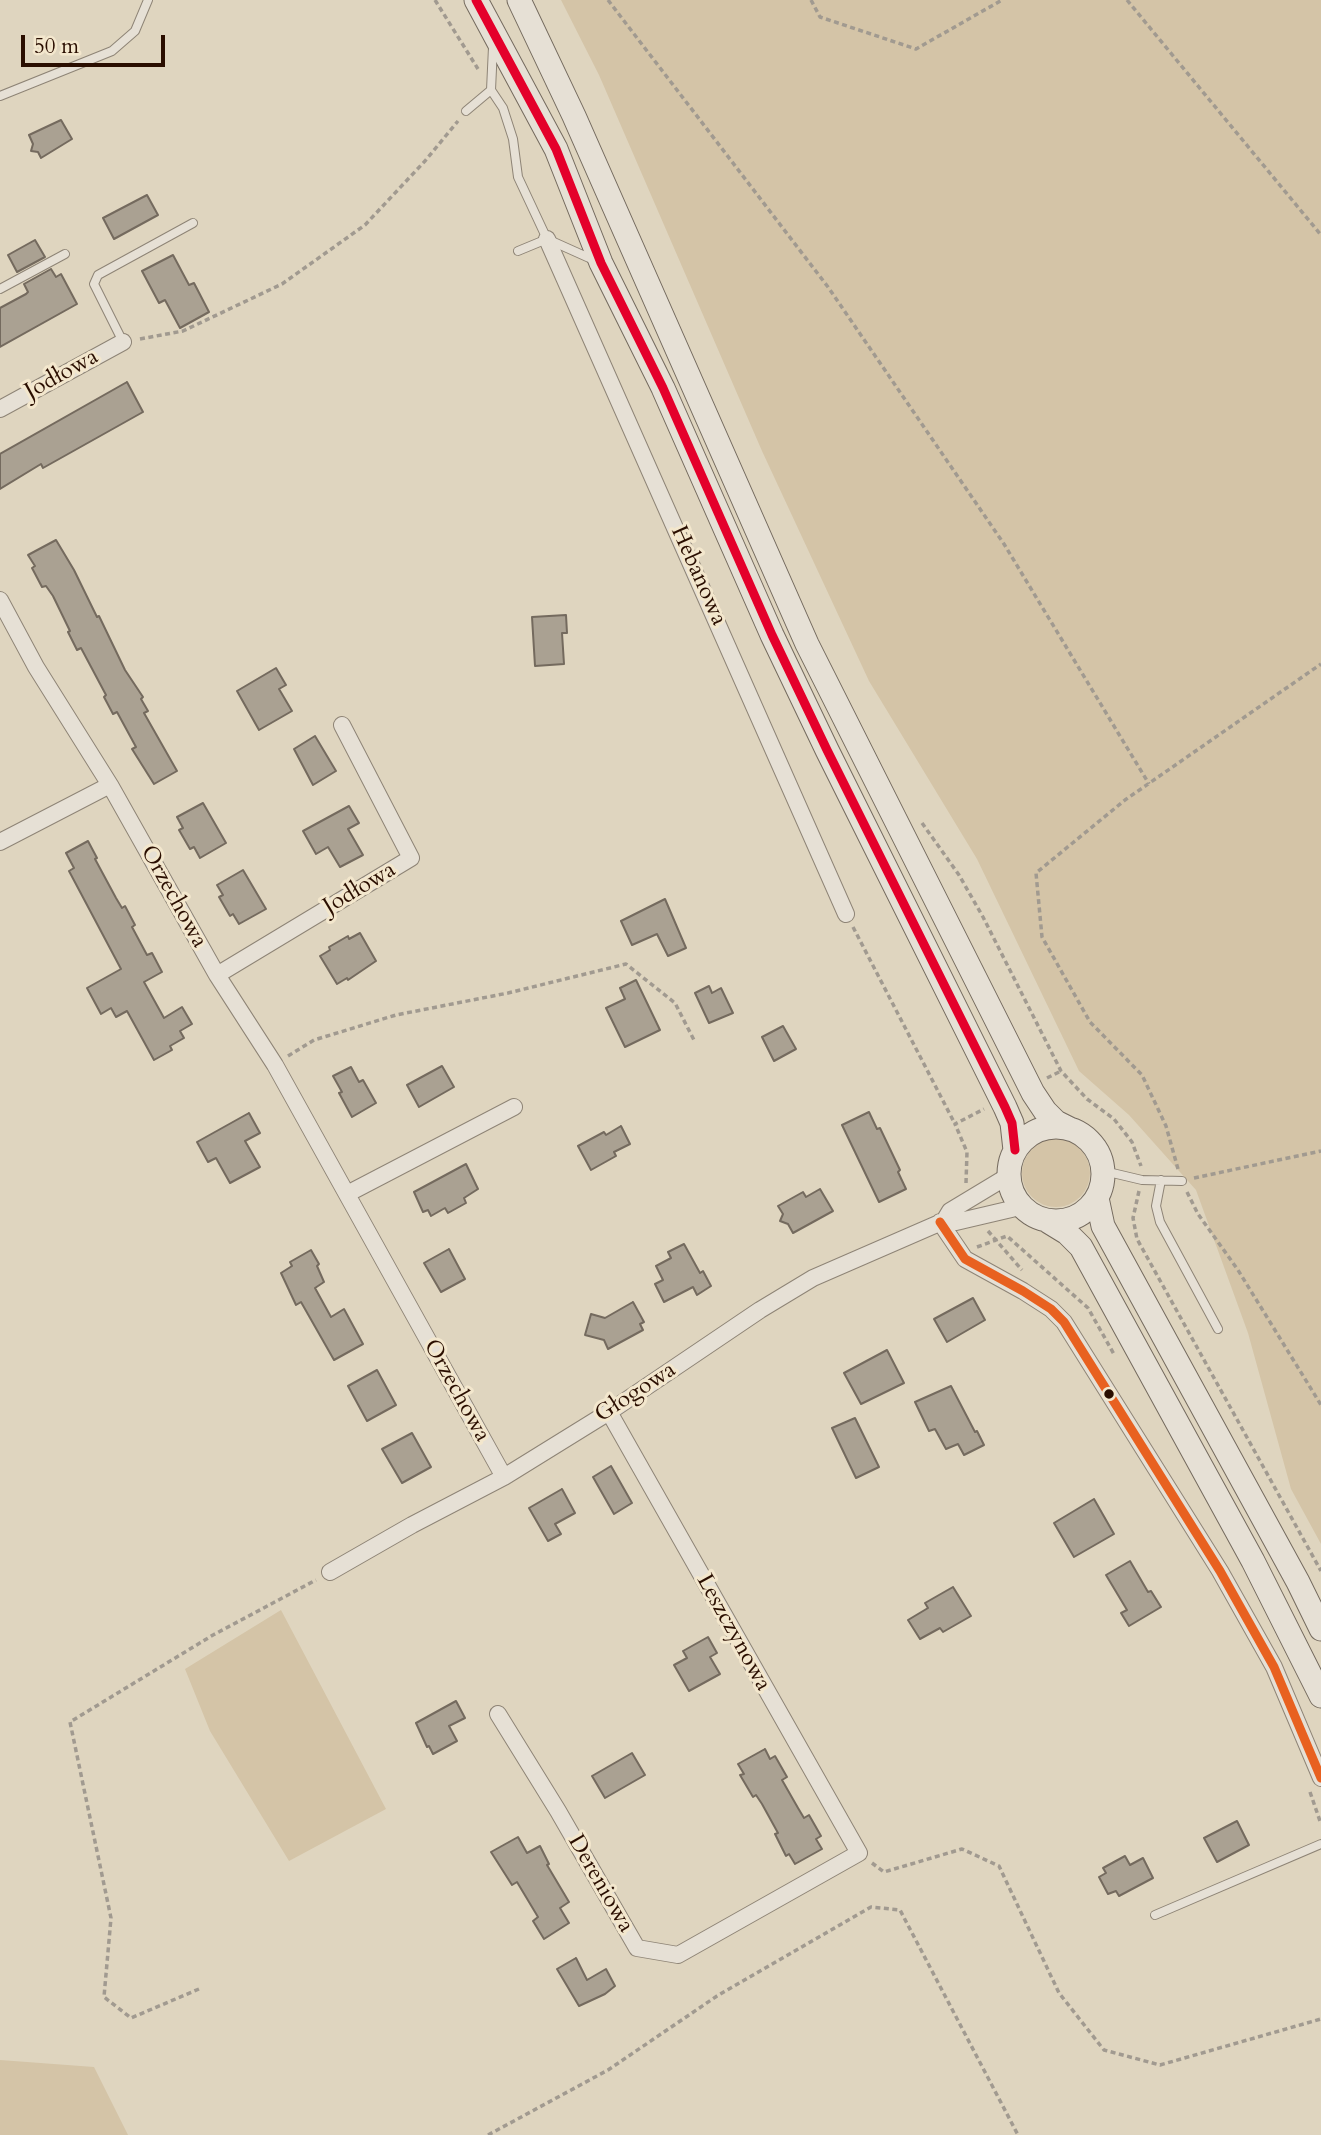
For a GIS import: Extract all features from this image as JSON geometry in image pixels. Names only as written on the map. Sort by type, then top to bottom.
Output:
[{"type":"main road","points":[[476,0],[556,149],[601,263],[663,388],[772,635],[1012,1123],[1015,1150]]},
{"type":"main road","points":[[519,0],[574,116],[807,644],[933,897],[1029,1086],[1045,1111],[1056,1122],[1083,1135],[1100,1157],[1104,1171],[1097,1198],[1077,1217],[1063,1222],[1049,1222]]},
{"type":"main road","points":[[1070,1129],[1045,1128],[1023,1140],[1010,1163],[1008,1176],[1011,1192],[1020,1206],[1033,1217],[1049,1222],[1067,1233],[1081,1247],[1253,1561],[1321,1696]]},
{"type":"main road","points":[[1097,1198],[1103,1226],[1298,1582],[1321,1629]]},
{"type":"street","name":"Hebanowa","points":[[547,239],[846,914]]},
{"type":"street","name":"Jodłowa","points":[[0,409],[123,342]]},
{"type":"street","name":"Orzechowa","points":[[0,600],[36,667],[110,785],[217,975],[275,1065],[504,1477]]},
{"type":"street","name":"Jodłowa","points":[[217,975],[411,858],[342,725]]},
{"type":"street","points":[[0,842],[110,785]]},
{"type":"street","points":[[347,1194],[514,1107]]},
{"type":"street","name":"Głogowa","points":[[942,1222],[950,1211],[1008,1176]]},
{"type":"street","name":"Głogowa","points":[[330,1572],[504,1477],[609,1412],[760,1310],[813,1278],[942,1222],[957,1222],[1020,1206]]},
{"type":"street","points":[[942,1222],[965,1259],[1051,1309],[1064,1322],[1227,1583],[1274,1667],[1321,1778]]},
{"type":"street","name":"Leszczynowa","points":[[609,1412],[840,1824],[859,1853]]},
{"type":"street","name":"Dereniowa","points":[[498,1714],[637,1948],[678,1955],[859,1853]]},
{"type":"lane","points":[[0,96],[112,51],[135,31],[148,0]]},
{"type":"lane","points":[[493,33],[491,90],[503,108],[513,139],[518,177],[547,239],[601,263]]},
{"type":"lane","points":[[466,111],[491,90]]},
{"type":"lane","points":[[123,342],[94,284],[99,275],[193,223]]},
{"type":"lane","points":[[518,251],[547,239]]},
{"type":"lane","points":[[0,289],[65,254]]},
{"type":"lane","points":[[1104,1171],[1142,1180],[1182,1181]]},
{"type":"lane","points":[[1161,1180],[1156,1206],[1160,1222],[1218,1329]]},
{"type":"lane","points":[[1155,1915],[1321,1844]]},
{"type":"path","points":[[435,0],[491,90]]},
{"type":"path","points":[[608,0],[828,287],[1004,544],[1149,784]]},
{"type":"path","points":[[811,0],[820,17],[916,49],[1002,0]]},
{"type":"path","points":[[1127,0],[1321,235]]},
{"type":"path","points":[[123,342],[183,331],[282,284],[365,225],[425,161],[466,111]]},
{"type":"path","points":[[1321,664],[1125,800],[1036,873],[1042,937],[1090,1022],[1142,1075],[1166,1126],[1182,1181],[1198,1213],[1238,1270],[1321,1405]]},
{"type":"path","points":[[916,814],[983,917],[1061,1071],[1087,1099],[1114,1119],[1132,1142],[1140,1160],[1142,1180],[1133,1218],[1137,1239],[1321,1571]]},
{"type":"path","points":[[846,914],[955,1124],[967,1152],[965,1183],[972,1198]]},
{"type":"path","points":[[275,1065],[314,1040],[396,1014],[508,992],[626,964],[675,1003],[695,1042]]},
{"type":"path","points":[[1029,1086],[1061,1071]]},
{"type":"path","points":[[955,1124],[1001,1100]]},
{"type":"path","points":[[1182,1181],[1321,1151]]},
{"type":"path","points":[[960,1253],[996,1241],[978,1217]]},
{"type":"path","points":[[199,1990],[131,2018],[104,1997],[111,1918],[71,1722],[213,1635],[330,1572]]},
{"type":"path","points":[[859,1853],[884,1872],[962,1849],[999,1866],[1059,1993],[1104,2050],[1160,2065],[1321,2019]]},
{"type":"path","points":[[488,2135],[608,2070],[717,1996],[871,1907],[900,1910],[1018,2135]]},
{"type":"shaded area","points":[[561,0],[1321,0],[1321,1544],[1291,1489],[1248,1333],[1196,1190],[1129,1115],[1079,1071],[977,859],[869,681],[762,451],[599,75]]},
{"type":"shaded area","points":[[1063,1139],[1084,1154],[1090,1166],[1088,1186],[1080,1197],[1063,1207],[1049,1207],[1032,1197],[1024,1186],[1022,1166],[1032,1149],[1043,1141]]},
{"type":"shaded area","points":[[281,1610],[386,1809],[289,1861],[210,1731],[185,1669]]},
{"type":"shaded area","points":[[0,2060],[94,2067],[128,2135],[0,2135]]},
{"type":"building","points":[[61,120],[72,139],[41,158],[38,152],[31,151],[33,144],[29,135]]},
{"type":"building","points":[[147,195],[158,215],[114,239],[103,218]]},
{"type":"building","points":[[35,240],[45,257],[17,272],[8,255]]},
{"type":"building","points":[[173,255],[189,285],[194,283],[209,312],[180,328],[165,300],[159,303],[142,271]]},
{"type":"building","points":[[51,269],[56,277],[61,274],[77,304],[0,347],[0,308],[26,294],[28,292],[24,284]]},
{"type":"building","points":[[127,382],[143,412],[43,468],[41,464],[0,489],[0,454]]},
{"type":"building","points":[[56,540],[97,617],[99,616],[125,670],[143,697],[141,699],[148,711],[144,713],[177,771],[154,784],[132,749],[136,747],[117,712],[113,714],[81,648],[77,650],[53,596],[46,586],[42,587],[32,568],[35,566],[28,555]]},
{"type":"building","points":[[566,615],[567,633],[562,633],[564,664],[535,666],[532,617]]},
{"type":"building","points":[[276,668],[286,685],[279,689],[292,711],[259,730],[237,691]]},
{"type":"building","points":[[315,736],[336,771],[313,785],[294,749]]},
{"type":"building","points":[[203,803],[226,843],[200,858],[194,847],[190,849],[179,830],[183,828],[177,817]]},
{"type":"building","points":[[349,806],[359,823],[348,829],[363,855],[340,867],[328,847],[316,854],[303,831]]},
{"type":"building","points":[[88,841],[116,898],[122,908],[125,906],[135,925],[132,927],[147,955],[152,953],[162,972],[144,982],[164,1018],[182,1007],[192,1024],[180,1031],[184,1038],[170,1046],[172,1050],[154,1060],[127,1011],[116,1017],[111,1008],[101,1014],[87,988],[121,969],[69,871],[74,868],[66,853]]},
{"type":"building","points":[[243,870],[266,909],[239,924],[233,914],[230,916],[219,897],[223,895],[217,885]]},
{"type":"building","points":[[665,899],[686,948],[668,956],[657,934],[632,945],[621,921]]},
{"type":"building","points":[[360,933],[376,961],[348,980],[347,978],[337,984],[320,956],[348,936],[349,939]]},
{"type":"building","points":[[636,980],[660,1030],[625,1047],[606,1008],[625,999],[620,988]]},
{"type":"building","points":[[709,986],[712,993],[721,988],[733,1013],[709,1023],[695,993]]},
{"type":"building","points":[[783,1026],[796,1049],[774,1061],[762,1037]]},
{"type":"building","points":[[442,1066],[454,1087],[419,1107],[407,1085]]},
{"type":"building","points":[[351,1067],[359,1082],[363,1080],[376,1103],[352,1117],[333,1076]]},
{"type":"building","points":[[869,1112],[877,1129],[880,1128],[906,1189],[879,1202],[842,1125]]},
{"type":"building","points":[[249,1113],[260,1133],[245,1141],[260,1167],[230,1183],[216,1158],[208,1162],[197,1142]]},
{"type":"building","points":[[621,1126],[630,1144],[614,1152],[616,1156],[591,1170],[578,1146]]},
{"type":"building","points":[[466,1164],[478,1189],[464,1198],[466,1203],[448,1213],[445,1208],[431,1216],[428,1210],[423,1212],[414,1192]]},
{"type":"building","points":[[820,1189],[833,1211],[793,1233],[788,1224],[780,1221],[783,1214],[778,1206],[803,1192],[806,1197]]},
{"type":"building","points":[[684,1244],[700,1273],[703,1271],[711,1286],[697,1295],[693,1287],[664,1302],[655,1284],[663,1280],[656,1266],[671,1258],[668,1252]]},
{"type":"building","points":[[449,1249],[465,1279],[441,1292],[424,1263]]},
{"type":"building","points":[[311,1250],[319,1264],[317,1266],[324,1282],[315,1288],[331,1317],[344,1309],[363,1344],[334,1360],[301,1302],[296,1305],[281,1273],[292,1266],[290,1262]]},
{"type":"building","points":[[973,1298],[985,1320],[947,1342],[934,1319]]},
{"type":"building","points":[[633,1302],[644,1322],[640,1324],[643,1330],[608,1349],[604,1340],[585,1335],[591,1314],[605,1318]]},
{"type":"building","points":[[887,1350],[904,1383],[861,1404],[844,1373]]},
{"type":"building","points":[[377,1370],[396,1405],[367,1421],[348,1386]]},
{"type":"building","points":[[951,1386],[984,1445],[964,1455],[958,1444],[946,1449],[935,1429],[929,1431],[915,1402]]},
{"type":"building","points":[[855,1418],[879,1467],[856,1478],[832,1428]]},
{"type":"building","points":[[412,1433],[431,1467],[402,1483],[382,1449]]},
{"type":"building","points":[[611,1466],[632,1503],[614,1514],[593,1477]]},
{"type":"building","points":[[562,1489],[575,1513],[555,1524],[561,1534],[548,1541],[529,1508]]},
{"type":"building","points":[[1094,1499],[1114,1534],[1074,1557],[1054,1523]]},
{"type":"building","points":[[1130,1561],[1148,1592],[1151,1591],[1161,1607],[1129,1626],[1121,1613],[1127,1610],[1106,1575]]},
{"type":"building","points":[[953,1587],[971,1616],[943,1632],[940,1628],[920,1639],[908,1620],[928,1608],[925,1603]]},
{"type":"building","points":[[708,1637],[717,1653],[710,1657],[720,1674],[689,1691],[674,1665],[687,1658],[683,1651]]},
{"type":"building","points":[[456,1701],[465,1718],[449,1726],[457,1741],[433,1754],[416,1723]]},
{"type":"building","points":[[765,1749],[770,1759],[775,1756],[787,1777],[782,1780],[798,1808],[804,1818],[809,1815],[821,1836],[816,1839],[822,1849],[795,1864],[789,1854],[786,1856],[775,1834],[778,1833],[762,1804],[756,1795],[753,1797],[740,1775],[744,1774],[738,1764]]},
{"type":"building","points":[[632,1753],[645,1775],[605,1798],[592,1776]]},
{"type":"building","points":[[1237,1821],[1249,1845],[1217,1862],[1204,1838]]},
{"type":"building","points":[[518,1837],[527,1853],[540,1846],[549,1864],[547,1865],[569,1902],[560,1908],[569,1923],[544,1939],[533,1921],[538,1917],[517,1882],[512,1885],[491,1852]]},
{"type":"building","points":[[1125,1856],[1130,1865],[1143,1858],[1153,1878],[1119,1896],[1116,1891],[1108,1894],[1099,1877],[1106,1873],[1103,1868]]},
{"type":"building","points":[[576,1958],[587,1980],[606,1969],[615,1986],[605,1994],[579,2006],[557,1969]]},
{"type":"transit line","points":[[476,0],[556,149],[601,263],[663,388],[772,635],[1005,1107],[1012,1123],[1015,1150]]},
{"type":"transit line","points":[[940,1222],[965,1259],[1023,1291],[1051,1309],[1064,1322],[1220,1571],[1274,1667],[1321,1778]]}]
